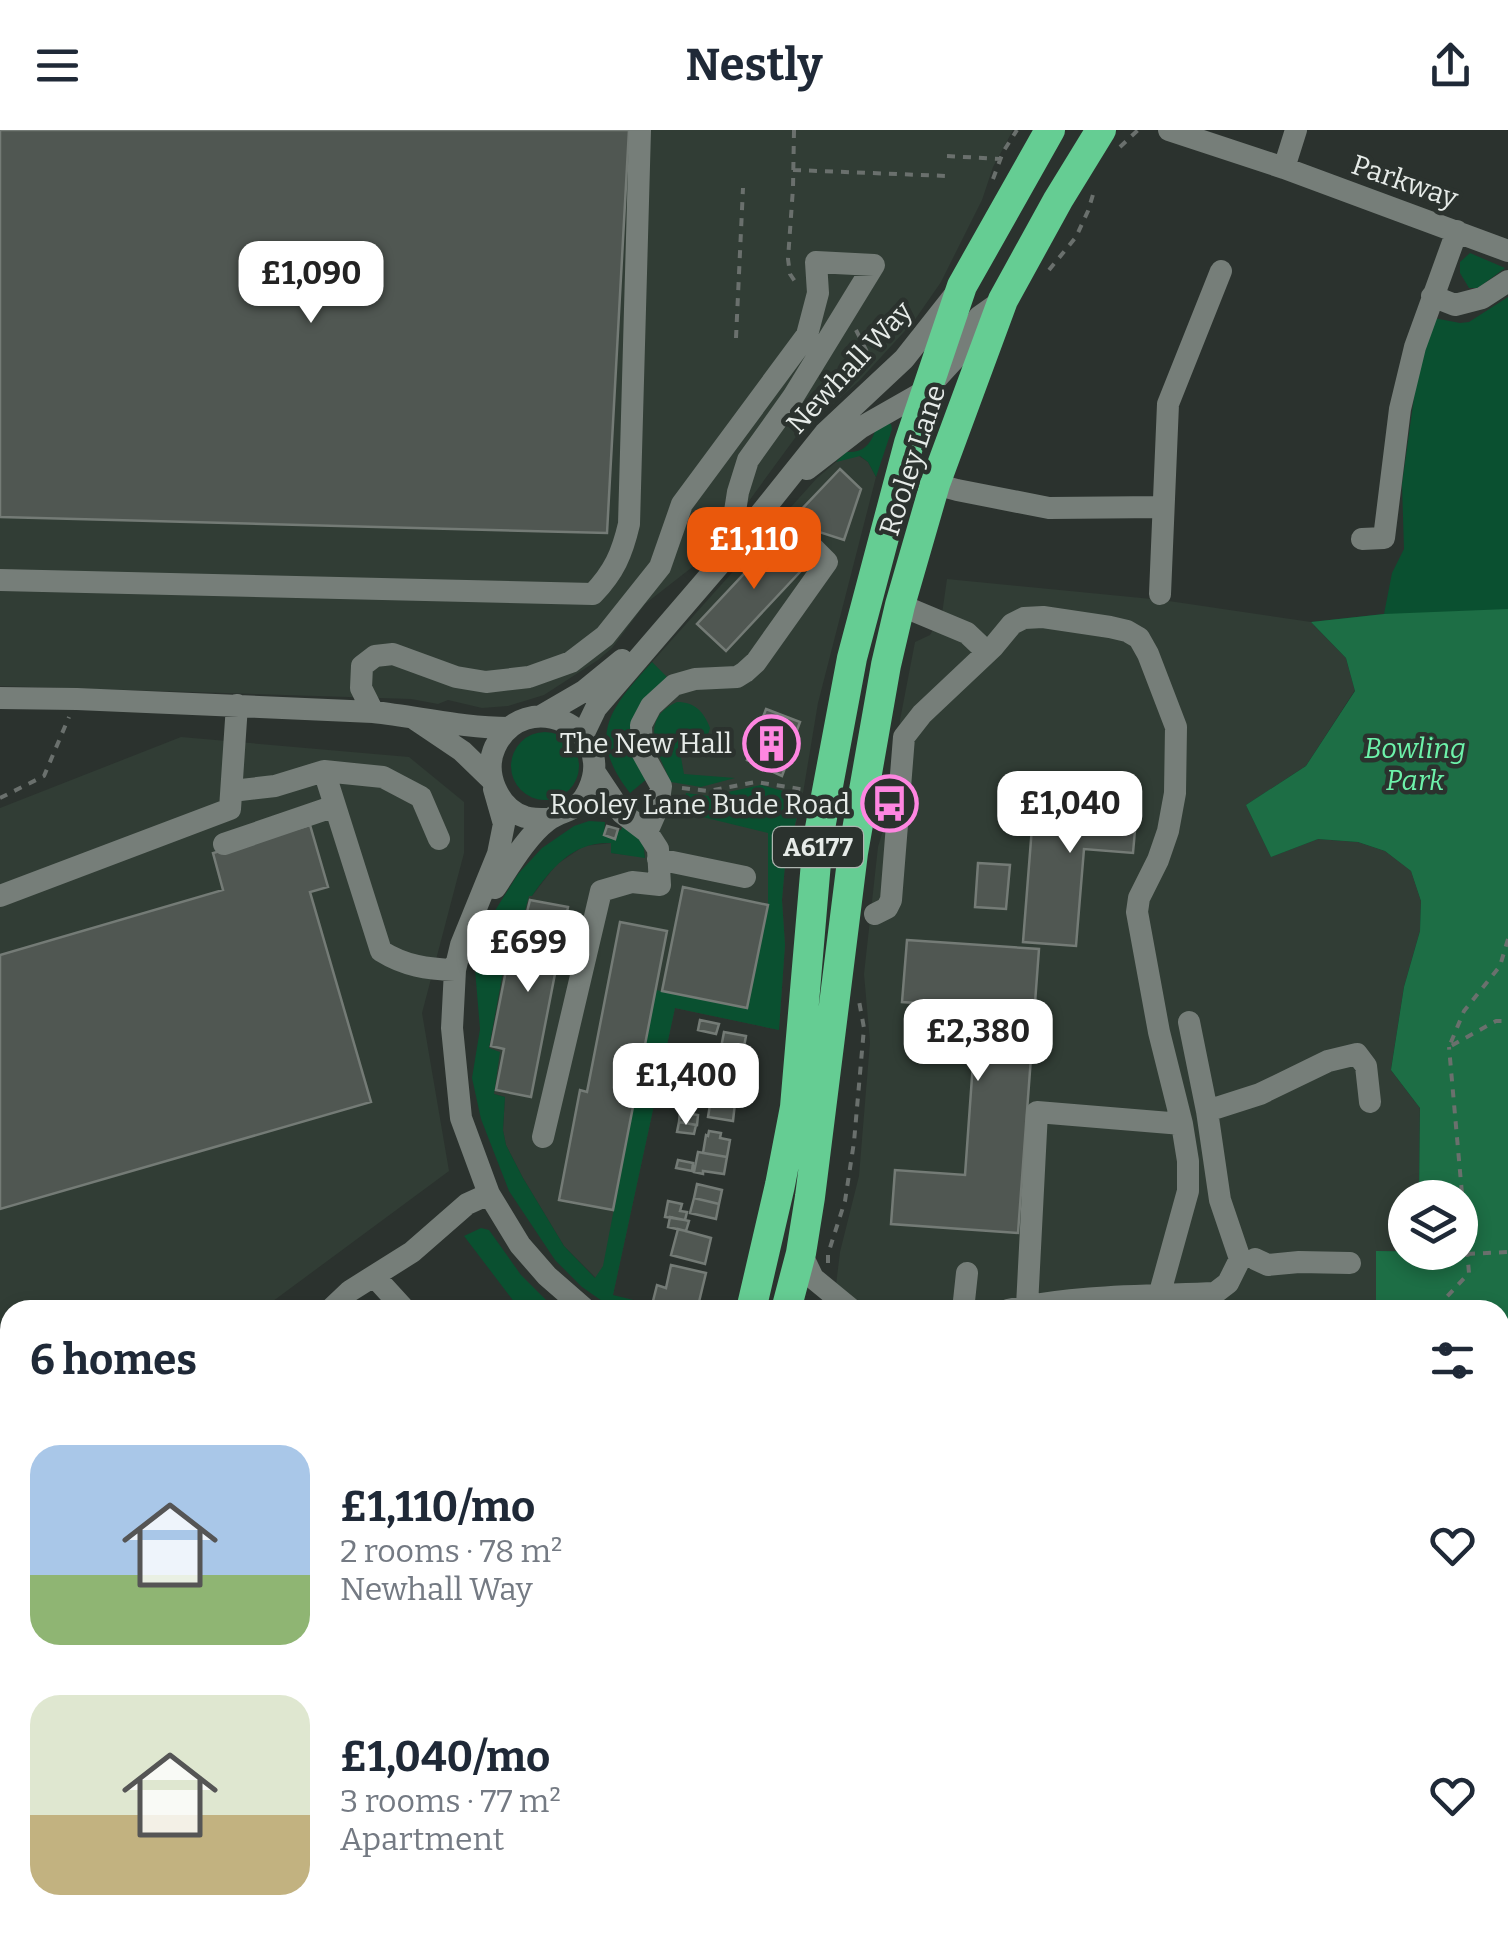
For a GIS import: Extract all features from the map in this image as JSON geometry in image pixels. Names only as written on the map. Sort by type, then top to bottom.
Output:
[{"type":"highway","name":"Rooley Lane","points":[[754,1300],[795,1107],[818,839],[852,658],[924,391],[962,286],[1050,130]]},
{"type":"highway","name":"Rooley Lane","points":[[786,1300],[800,1253],[810,1196],[854,853],[900,605],[935,484],[1003,300],[1100,130]]},
{"type":"street","points":[[0,580],[593,594],[608,578],[623,551],[629,524],[640,130]]},
{"type":"street","name":"Parkway","points":[[1169,130],[1508,251]]},
{"type":"street","points":[[1284,168],[1296,130]]},
{"type":"street","points":[[1362,538],[1384,538],[1400,409],[1415,347],[1457,231]]},
{"type":"street","points":[[373,712],[361,688],[362,666],[375,656],[393,654],[456,677],[486,682],[530,678],[571,662],[605,636],[660,567],[682,504],[806,335],[818,293],[816,262],[874,265],[794,397],[748,460],[725,558]]},
{"type":"street","points":[[1160,594],[1168,404],[1221,271]]},
{"type":"street","points":[[1432,296],[1456,305],[1482,298],[1508,281]]},
{"type":"street","name":"Newhall Way","points":[[584,735],[596,708],[725,558],[825,433],[904,359],[962,286]]},
{"type":"street","name":"Newhall Way","points":[[781,489],[860,428],[924,391],[958,354],[979,317],[1003,300]]},
{"type":"street","points":[[935,484],[1050,508],[1163,507]]},
{"type":"street","points":[[647,832],[661,786],[642,752],[640,725],[651,706],[674,685],[737,677],[756,662],[828,562],[805,540]]},
{"type":"street","name":"Newhall Way","points":[[509,728],[541,716],[584,691],[700,585]]},
{"type":"street","points":[[900,605],[967,634],[987,652]]},
{"type":"street","points":[[875,914],[887,908],[891,900],[904,737],[932,704],[1012,624],[1024,618],[1043,617],[1127,631],[1139,638],[1176,727],[1177,762],[1168,831],[1139,898],[1137,912],[1188,1161],[1188,1191],[1159,1296]]},
{"type":"street","points":[[0,698],[373,712],[472,728],[509,728]]},
{"type":"street","points":[[0,896],[230,809],[237,705]]},
{"type":"street","points":[[408,716],[462,751],[510,808],[526,818],[548,820],[568,813],[580,803],[590,788],[594,771],[592,752],[584,735],[568,722],[541,716]]},
{"type":"street","points":[[509,728],[493,753],[493,784],[504,824],[498,854],[455,970],[452,1028],[461,1118],[489,1194],[520,1245],[575,1300]]},
{"type":"street","points":[[232,791],[275,786],[324,771],[383,778],[421,797],[438,839]]},
{"type":"street","points":[[324,771],[381,951],[399,963],[455,970]]},
{"type":"street","points":[[543,1137],[601,891],[632,882],[660,885],[658,849],[647,832],[622,813],[594,771]]},
{"type":"street","points":[[580,803],[622,813]]},
{"type":"street","points":[[224,844],[335,806]]},
{"type":"street","points":[[462,945],[520,850],[548,820]]},
{"type":"street","points":[[658,859],[745,876]]},
{"type":"street","points":[[1188,1022],[1220,1200],[1240,1259],[1268,1265],[1350,1264]]},
{"type":"street","points":[[1206,1112],[1260,1094],[1328,1061],[1356,1054],[1366,1066],[1370,1102]]},
{"type":"street","points":[[1018,1300],[1037,1112],[1182,1124]]},
{"type":"street","points":[[341,1300],[412,1252],[467,1204],[489,1194]]},
{"type":"street","points":[[800,1253],[813,1278],[840,1300]]},
{"type":"street","points":[[1124,1300],[1215,1293],[1246,1262]]},
{"type":"street","points":[[965,1300],[967,1273]]},
{"type":"street","points":[[374,1276],[396,1300]]},
{"type":"street","points":[[760,1277],[776,1300]]},
{"type":"path","points":[[794,130],[790,274],[797,285],[818,293]]},
{"type":"path","points":[[989,192],[1000,159],[1017,130]]},
{"type":"path","points":[[947,156],[1000,159]]},
{"type":"path","points":[[794,170],[948,176]]},
{"type":"path","points":[[736,338],[744,188]]},
{"type":"path","points":[[846,311],[876,368]]},
{"type":"path","points":[[0,798],[44,776],[77,699]]},
{"type":"path","points":[[661,786],[708,791],[756,782],[806,790]]},
{"type":"path","points":[[1461,1180],[1450,1047],[1464,1011],[1500,966],[1508,939]]},
{"type":"path","points":[[1450,1047],[1496,1021],[1508,1021]]},
{"type":"path","points":[[1478,1253],[1508,1252]]},
{"type":"path","points":[[1444,1300],[1468,1270]]},
{"type":"shaded area","points":[[0,130],[1013,130],[941,282],[914,321],[859,381],[795,438],[695,565],[645,604],[612,648],[598,660],[544,695],[508,706],[482,708],[448,700],[438,704],[411,699],[0,686]]},
{"type":"shaded area","points":[[854,456],[868,462],[876,477],[818,703],[802,799],[785,865],[779,1030],[675,1008],[613,1295],[564,1246],[506,1145],[505,1097],[494,1094],[489,1049],[514,912],[556,865],[584,846],[612,843],[611,853],[645,857],[643,841],[624,823],[633,805],[645,814],[655,801],[641,761],[668,679],[652,662],[817,478],[836,462]]},
{"type":"shaded area","points":[[947,579],[1162,600],[1311,622],[1346,658],[1355,690],[1306,766],[1247,805],[1318,839],[1358,842],[1385,851],[1411,871],[1421,901],[1420,931],[1404,987],[1391,1070],[1420,1108],[1419,1180],[1388,1180],[1388,1252],[1376,1252],[1376,1300],[834,1300],[840,1252],[859,1176],[870,1042],[864,974],[878,847],[894,793],[900,720],[915,642],[930,635],[942,614]]},
{"type":"shaded area","points":[[181,737],[409,757],[464,802],[464,853],[422,1013],[449,1171],[275,1300],[0,1300],[0,808]]},
{"type":"green space","points":[[1470,253],[1505,268],[1478,288],[1469,288],[1460,273],[1460,262]]},
{"type":"green space","name":"Bowling Park","points":[[1508,297],[1508,1300],[1376,1300],[1376,1251],[1388,1251],[1388,1270],[1478,1270],[1478,1180],[1419,1180],[1420,1108],[1391,1070],[1404,987],[1420,931],[1421,901],[1411,870],[1385,851],[1358,842],[1318,839],[1271,857],[1246,805],[1306,766],[1355,691],[1346,658],[1311,622],[1384,614],[1392,573],[1404,549],[1402,484],[1417,376],[1434,318],[1469,322]]},
{"type":"green space","points":[[887,424],[892,429],[876,477],[860,456],[836,462],[846,452],[865,448],[875,431]]},
{"type":"green space","name":"Bowling Park","points":[[1508,609],[1508,1300],[1376,1300],[1376,1251],[1388,1251],[1388,1270],[1478,1270],[1478,1180],[1419,1180],[1420,1108],[1391,1070],[1404,987],[1420,931],[1421,901],[1411,871],[1385,851],[1358,842],[1318,839],[1271,857],[1246,805],[1306,766],[1355,691],[1346,658],[1311,622],[1384,614]]},
{"type":"green space","points":[[652,662],[668,678],[649,697],[648,778],[630,793],[616,773],[606,738],[615,708]]},
{"type":"green space","points":[[677,702],[698,709],[710,728],[700,748],[680,752],[684,774],[735,778],[701,787],[671,782],[654,738],[658,718]]},
{"type":"green space","points":[[545,732],[558,734],[569,742],[577,753],[577,779],[569,790],[558,798],[545,800],[532,798],[521,790],[513,779],[511,766],[513,753],[521,742],[532,734]]},
{"type":"green space","points":[[761,785],[802,796],[785,865],[779,1030],[675,1008],[613,1295],[633,1300],[601,1300],[555,1260],[509,1191],[481,1119],[472,1078],[480,1029],[475,969],[496,909],[518,874],[542,848],[574,826],[589,821],[605,822],[604,835],[621,830],[624,823],[643,841],[645,858],[611,853],[611,843],[586,846],[575,852],[556,866],[529,896],[524,914],[514,912],[489,1048],[500,1052],[494,1094],[505,1097],[506,1145],[564,1246],[595,1278],[603,1266],[656,990],[746,1008],[768,905],[768,833],[682,812],[686,793],[709,796]]},
{"type":"green space","points":[[481,1228],[489,1230],[521,1275],[546,1300],[513,1300],[464,1236]]},
{"type":"building","points":[[0,130],[629,130],[607,533],[0,517]]},
{"type":"building","points":[[840,469],[861,489],[844,540],[819,532],[798,513]]},
{"type":"building","points":[[783,532],[812,559],[726,651],[697,624]]},
{"type":"building","name":"The New Hall","points":[[766,709],[800,722],[793,741],[786,739],[780,754],[789,757],[782,776],[747,760],[754,742],[759,744],[763,730],[759,728]]},
{"type":"building","points":[[1035,789],[1138,796],[1133,853],[1084,849],[1076,946],[1023,942]]},
{"type":"building","points":[[310,825],[328,887],[310,892],[371,1102],[0,1209],[0,955],[223,890],[213,853]]},
{"type":"building","points":[[607,826],[618,829],[615,839],[604,835]]},
{"type":"building","points":[[978,863],[1010,865],[1006,909],[975,907]]},
{"type":"building","points":[[683,887],[768,905],[747,1008],[662,991]]},
{"type":"building","points":[[530,900],[568,907],[531,1097],[496,1090],[504,1049],[491,1046],[517,915],[526,916]]},
{"type":"building","points":[[620,922],[667,931],[613,1210],[559,1200],[580,1090],[587,1092]]},
{"type":"building","points":[[907,940],[1039,949],[1018,1233],[891,1224],[895,1170],[965,1175],[977,1007],[902,1002]]},
{"type":"building","points":[[700,1020],[719,1024],[716,1034],[698,1030]]},
{"type":"building","points":[[724,1032],[746,1036],[743,1052],[721,1048]]},
{"type":"building","points":[[721,1048],[745,1053],[739,1070],[717,1065],[719,1059],[712,1058],[710,1052]]},
{"type":"building","points":[[689,1058],[706,1061],[704,1073],[687,1070]]},
{"type":"building","points":[[687,1070],[704,1073],[702,1084],[685,1081]]},
{"type":"building","points":[[714,1082],[738,1086],[735,1103],[711,1099]]},
{"type":"building","points":[[711,1099],[735,1103],[733,1121],[708,1117]]},
{"type":"building","points":[[680,1112],[698,1115],[697,1125],[679,1122]]},
{"type":"building","points":[[679,1122],[696,1125],[694,1134],[677,1132]]},
{"type":"building","points":[[709,1131],[730,1140],[727,1157],[703,1153]]},
{"type":"building","points":[[698,1152],[727,1157],[724,1174],[694,1172]]},
{"type":"building","points":[[678,1160],[693,1163],[692,1171],[676,1168]]},
{"type":"building","points":[[697,1184],[722,1190],[719,1204],[694,1198]]},
{"type":"building","points":[[694,1198],[719,1204],[716,1219],[690,1213]]},
{"type":"building","points":[[668,1201],[682,1204],[680,1211],[687,1212],[685,1220],[665,1217]]},
{"type":"building","points":[[670,1217],[689,1221],[686,1231],[668,1227]]},
{"type":"building","points":[[678,1229],[711,1238],[705,1264],[671,1255]]},
{"type":"building","points":[[671,1265],[706,1273],[699,1300],[653,1300],[657,1285],[666,1288]]},
{"type":"place","name":"The New Hall","points":[[771,743]]},
{"type":"place","name":"Rooley Lane Bude Road","points":[[889,804]]}]
